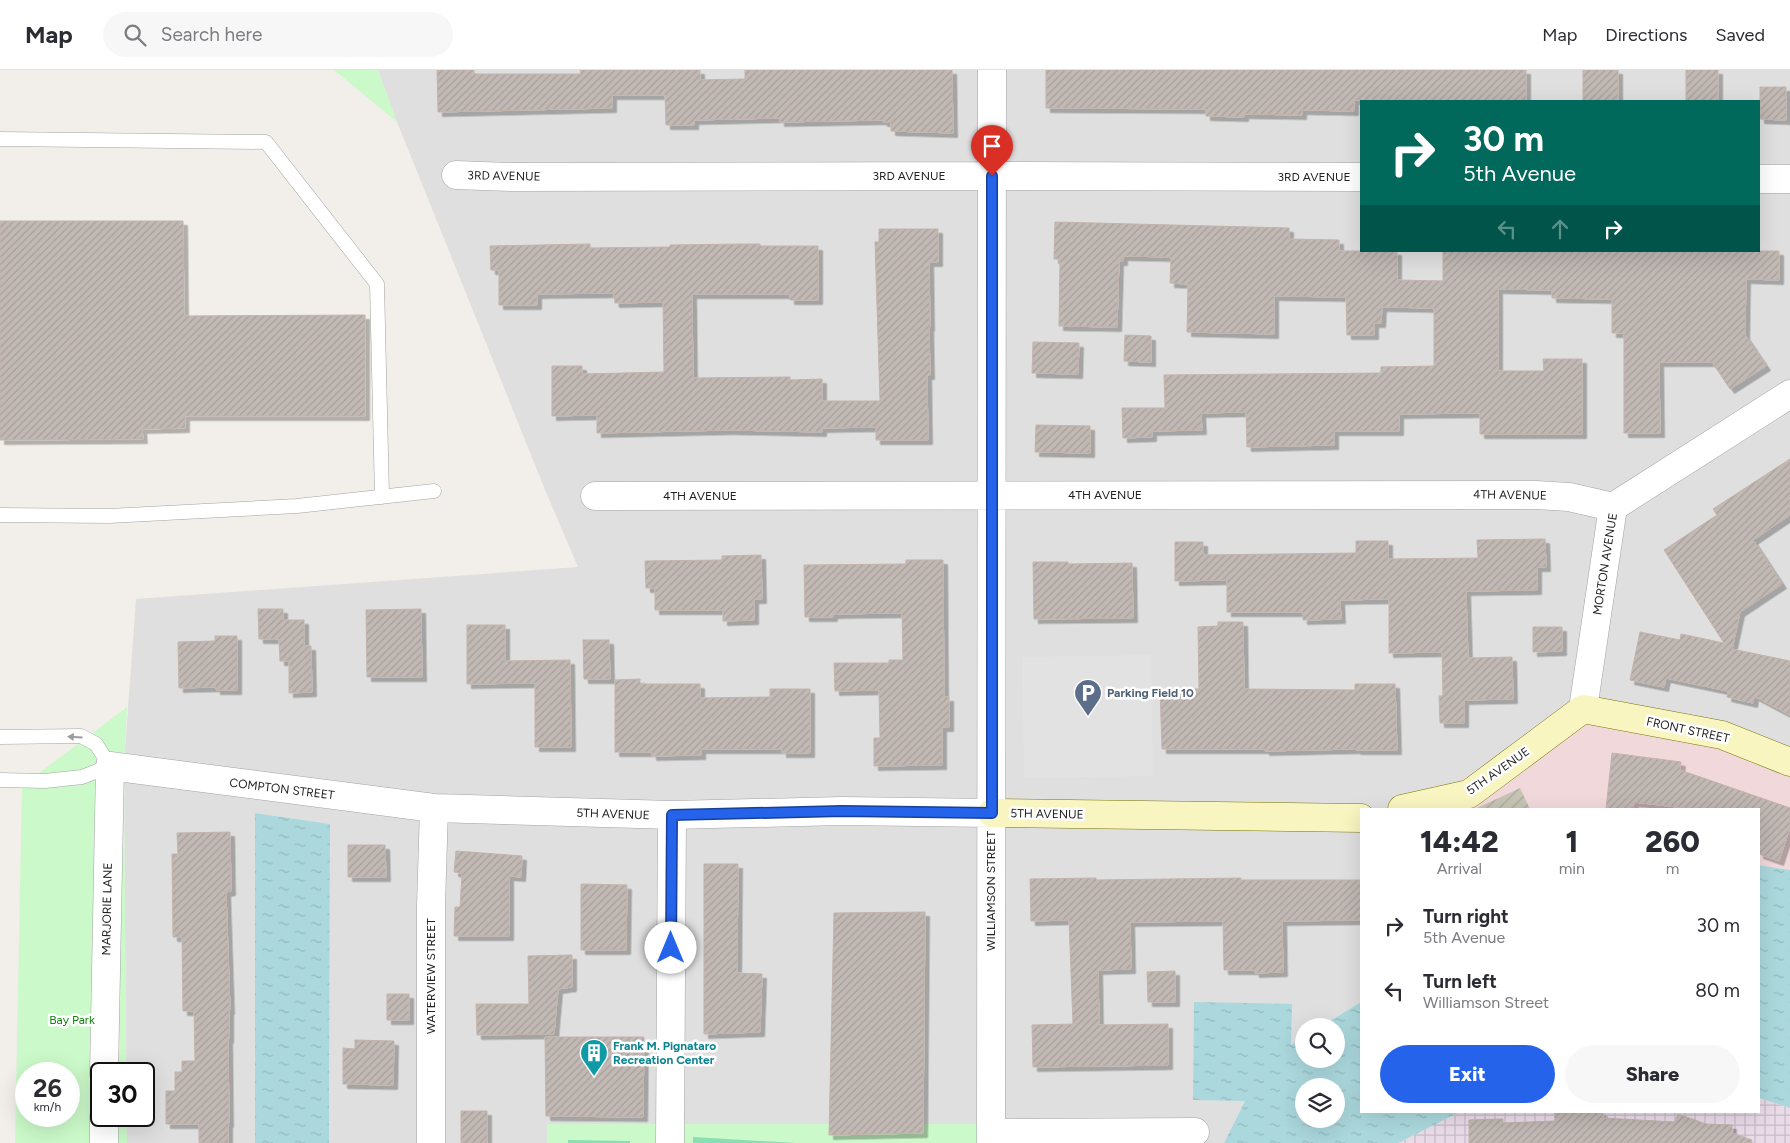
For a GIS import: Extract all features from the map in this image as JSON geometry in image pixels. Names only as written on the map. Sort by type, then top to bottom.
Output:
[{"type":"street","name":"WILLIAMSON STREET","points":[[991,1138],[992,70]]},
{"type":"street","name":"3RD AVENUE","points":[[456,175],[511,177],[1360,177]]},
{"type":"street","points":[[1760,179],[1790,179]]},
{"type":"street","name":"MORTON AVENUE","points":[[1583,709],[1614,506],[1790,394]]},
{"type":"street","name":"4TH AVENUE","points":[[595,496],[1536,495],[1570,497],[1614,506]]},
{"type":"street","name":"5TH AVENUE","points":[[1406,808],[1469,794],[1583,709]]},
{"type":"street","name":"FRONT STREET","points":[[1583,709],[1722,735],[1790,762]]},
{"type":"street","name":"COMPTON STREET","points":[[121,767],[434,808]]},
{"type":"street","name":"MARJORIE LANE","points":[[105,1062],[121,767]]},
{"type":"street","name":"5TH AVENUE","points":[[434,808],[672,815],[842,811],[1360,818]]},
{"type":"street","name":"WATERVIEW STREET","points":[[431,1143],[431,906],[434,808]]},
{"type":"street","points":[[670,1131],[672,815]]},
{"type":"street","points":[[104,1127],[104,1143]]},
{"type":"street","points":[[991,1138],[1195,1132]]},
{"type":"lane","points":[[0,139],[266,142],[377,284],[382,497]]},
{"type":"lane","points":[[0,515],[129,515],[297,506],[434,492]]},
{"type":"lane","points":[[0,737],[81,736],[96,744],[121,767]]},
{"type":"lane","points":[[0,780],[45,780],[82,777],[121,767]]},
{"type":"shaded area","points":[[378,70],[1790,70],[1790,754],[1417,808],[1360,808],[1360,1003],[1335,1018],[1295,1018],[1295,1043],[1245,1101],[1224,1143],[329,1143],[330,824],[255,813],[255,1143],[127,1143],[126,1127],[155,1127],[155,1062],[126,1062],[124,763],[136,599],[578,567],[397,122]]},
{"type":"shaded area","name":"Parking Field 10","points":[[1151,655],[1153,776],[1024,778],[1022,657]]},
{"type":"shaded area","points":[[1625,720],[1790,754],[1790,870],[1760,865],[1760,808],[1412,808],[1557,725]]},
{"type":"shaded area","points":[[1520,788],[1530,808],[1477,808]]},
{"type":"shaded area","points":[[1760,1098],[1790,1108],[1790,1143],[1398,1143],[1458,1113],[1760,1113]]},
{"type":"green space","points":[[334,70],[378,70],[397,122]]},
{"type":"green space","name":"Bay Park","points":[[127,707],[124,763],[126,1062],[90,1062],[90,1127],[126,1127],[127,1143],[15,1143],[15,1127],[80,1127],[80,1062],[17,1062],[22,786]]},
{"type":"green space","points":[[547,1124],[979,1124],[979,1143],[547,1143]]},
{"type":"green space","points":[[693,1137],[796,1143],[693,1143]]},
{"type":"green space","points":[[568,1140],[630,1141],[630,1143],[568,1143]]},
{"type":"water","points":[[255,813],[330,824],[329,1143],[255,1143]]},
{"type":"water","points":[[1760,865],[1790,870],[1790,1108],[1760,1098]]},
{"type":"water","points":[[1194,1002],[1292,1004],[1291,1045],[1295,1043],[1295,1068],[1345,1068],[1345,1018],[1335,1018],[1360,1003],[1360,1113],[1458,1113],[1398,1143],[1224,1143],[1245,1101],[1193,1100]]},
{"type":"building","points":[[437,70],[474,70],[474,74],[581,74],[580,70],[700,70],[700,80],[745,79],[745,70],[952,70],[953,133],[891,131],[891,122],[883,122],[883,120],[780,122],[780,118],[694,120],[694,125],[666,125],[665,95],[612,95],[612,108],[438,112]]},
{"type":"building","points":[[1046,70],[1526,70],[1526,100],[1354,100],[1354,111],[1302,110],[1302,115],[1244,114],[1244,117],[1206,116],[1206,109],[1046,108]]},
{"type":"building","points":[[1583,70],[1618,70],[1618,100],[1583,100]]},
{"type":"building","points":[[1686,70],[1718,70],[1718,100],[1686,100]]},
{"type":"building","points":[[1760,87],[1786,87],[1786,120],[1760,119]]},
{"type":"building","points":[[0,221],[183,221],[184,316],[365,315],[365,416],[185,416],[185,428],[142,429],[143,439],[0,440]]},
{"type":"building","points":[[1055,222],[1289,228],[1289,239],[1339,240],[1339,251],[1397,252],[1397,280],[1443,281],[1443,252],[1779,251],[1779,280],[1746,279],[1745,335],[1766,366],[1730,389],[1712,362],[1659,362],[1660,433],[1624,433],[1624,333],[1612,333],[1612,299],[1552,298],[1552,290],[1498,289],[1498,371],[1544,371],[1543,359],[1582,359],[1582,434],[1480,434],[1480,413],[1399,414],[1399,431],[1334,431],[1334,445],[1247,447],[1246,412],[1201,413],[1202,430],[1152,431],[1152,437],[1123,438],[1122,408],[1165,408],[1164,375],[1381,373],[1381,367],[1434,366],[1434,308],[1382,307],[1381,323],[1374,323],[1374,335],[1347,335],[1346,297],[1274,296],[1274,334],[1187,332],[1188,284],[1170,283],[1171,257],[1123,256],[1123,261],[1119,261],[1117,327],[1059,326],[1060,259],[1054,259]]},
{"type":"building","points":[[879,229],[938,229],[938,262],[929,262],[930,375],[927,375],[928,440],[876,440],[876,427],[822,428],[822,432],[729,430],[597,433],[597,415],[552,416],[552,366],[582,366],[582,374],[664,372],[663,302],[615,303],[614,293],[537,294],[537,305],[499,305],[499,270],[491,270],[490,246],[590,244],[590,248],[760,244],[760,246],[818,246],[818,300],[790,300],[790,294],[692,294],[693,378],[790,377],[790,380],[822,379],[822,401],[880,401],[875,242],[879,242]]},
{"type":"building","points":[[1125,335],[1151,336],[1151,362],[1124,361]]},
{"type":"building","points":[[1033,342],[1079,343],[1078,374],[1032,373]]},
{"type":"building","points":[[1036,425],[1090,426],[1090,453],[1035,452]]},
{"type":"building","points":[[1790,459],[1790,515],[1753,540],[1782,584],[1740,612],[1732,649],[1790,661],[1790,715],[1754,696],[1753,703],[1727,697],[1728,691],[1666,678],[1664,687],[1630,680],[1640,632],[1680,640],[1681,634],[1724,643],[1664,550],[1717,515],[1713,509]]},
{"type":"building","points":[[1545,539],[1546,567],[1537,567],[1537,590],[1466,591],[1468,658],[1512,657],[1513,699],[1464,700],[1464,723],[1440,723],[1439,696],[1443,696],[1442,652],[1389,653],[1389,599],[1340,600],[1341,619],[1303,620],[1303,612],[1227,612],[1227,580],[1175,581],[1175,542],[1203,542],[1203,555],[1356,553],[1356,541],[1388,541],[1388,559],[1478,558],[1477,540]]},
{"type":"building","points":[[761,555],[762,599],[754,599],[754,620],[723,621],[723,610],[655,610],[655,588],[646,588],[645,561],[722,560],[722,556]]},
{"type":"building","points":[[906,560],[943,560],[944,697],[949,697],[949,727],[942,727],[942,765],[874,766],[874,738],[880,738],[879,690],[835,691],[834,663],[889,663],[889,660],[903,660],[902,613],[833,614],[833,617],[805,617],[804,565],[906,564]]},
{"type":"building","points":[[1033,562],[1068,562],[1068,564],[1132,563],[1133,618],[1034,619]]},
{"type":"building","points":[[258,609],[283,609],[283,620],[304,620],[304,646],[311,646],[312,692],[289,693],[289,661],[280,661],[279,639],[259,639]]},
{"type":"building","points":[[421,609],[422,677],[367,677],[366,610]]},
{"type":"building","points":[[1218,622],[1243,622],[1244,689],[1355,690],[1355,684],[1395,684],[1397,750],[1265,751],[1265,749],[1162,749],[1160,690],[1199,689],[1198,627],[1218,626]]},
{"type":"building","points":[[467,625],[505,625],[505,661],[570,660],[571,747],[535,747],[535,683],[467,684]]},
{"type":"building","points":[[1533,627],[1562,627],[1562,651],[1533,652]]},
{"type":"building","points":[[215,636],[237,636],[237,690],[216,690],[216,687],[179,688],[178,642],[215,641]]},
{"type":"building","points":[[583,640],[609,640],[610,679],[584,679]]},
{"type":"building","points":[[640,679],[640,684],[700,684],[700,698],[770,697],[770,689],[810,689],[810,753],[782,753],[782,749],[701,749],[701,755],[652,756],[652,752],[615,752],[615,680]]},
{"type":"building","points":[[1612,753],[1681,762],[1680,770],[1790,808],[1790,828],[1779,861],[1760,854],[1760,808],[1685,808],[1634,802],[1633,808],[1606,808]]},
{"type":"building","points":[[230,832],[231,891],[226,892],[230,1010],[228,1039],[228,1143],[199,1143],[199,1124],[166,1124],[166,1091],[175,1091],[175,1072],[182,1072],[182,1061],[195,1061],[194,1011],[183,1011],[182,937],[173,937],[172,854],[178,854],[177,833]]},
{"type":"building","points":[[348,845],[385,845],[386,877],[348,877]]},
{"type":"building","points":[[456,851],[522,856],[521,877],[509,876],[509,936],[454,936],[455,907],[460,907],[462,873],[454,872]]},
{"type":"building","points":[[704,864],[738,864],[737,973],[762,974],[760,1032],[704,1034]]},
{"type":"building","points":[[1241,878],[1241,880],[1360,880],[1360,920],[1282,921],[1283,972],[1255,973],[1255,970],[1224,970],[1223,921],[1130,922],[1131,969],[1098,970],[1099,1025],[1168,1024],[1168,1065],[1033,1067],[1032,1025],[1073,1024],[1069,920],[1031,921],[1030,879]]},
{"type":"building","points":[[581,884],[627,885],[626,950],[581,950]]},
{"type":"building","points":[[925,912],[923,1133],[829,1135],[834,913]]},
{"type":"building","points":[[572,955],[572,987],[558,989],[554,1034],[477,1035],[476,1004],[529,1004],[528,956]]},
{"type":"building","points":[[1175,971],[1175,1002],[1148,1002],[1147,972]]},
{"type":"building","points":[[387,994],[409,994],[409,1020],[387,1020]]},
{"type":"building","name":"Frank M. Pignataro Recreation Center","points":[[545,1037],[644,1037],[643,1117],[546,1116]]},
{"type":"building","points":[[355,1040],[394,1041],[393,1085],[343,1084],[343,1048],[355,1049]]},
{"type":"building","points":[[461,1111],[487,1111],[487,1143],[461,1143]]},
{"type":"building","points":[[1555,1113],[1603,1113],[1603,1118],[1675,1122],[1678,1114],[1706,1124],[1732,1125],[1732,1133],[1752,1140],[1751,1143],[1469,1143],[1469,1120],[1503,1119],[1503,1123],[1555,1121]]},
{"type":"place","name":"Parking Field 10","points":[[1088,717]]},
{"type":"place","name":"Frank M. Pignataro Recreation Center","points":[[594,1077]]},
{"type":"route","points":[[671,948],[672,815],[842,811],[992,813],[992,176]]}]
